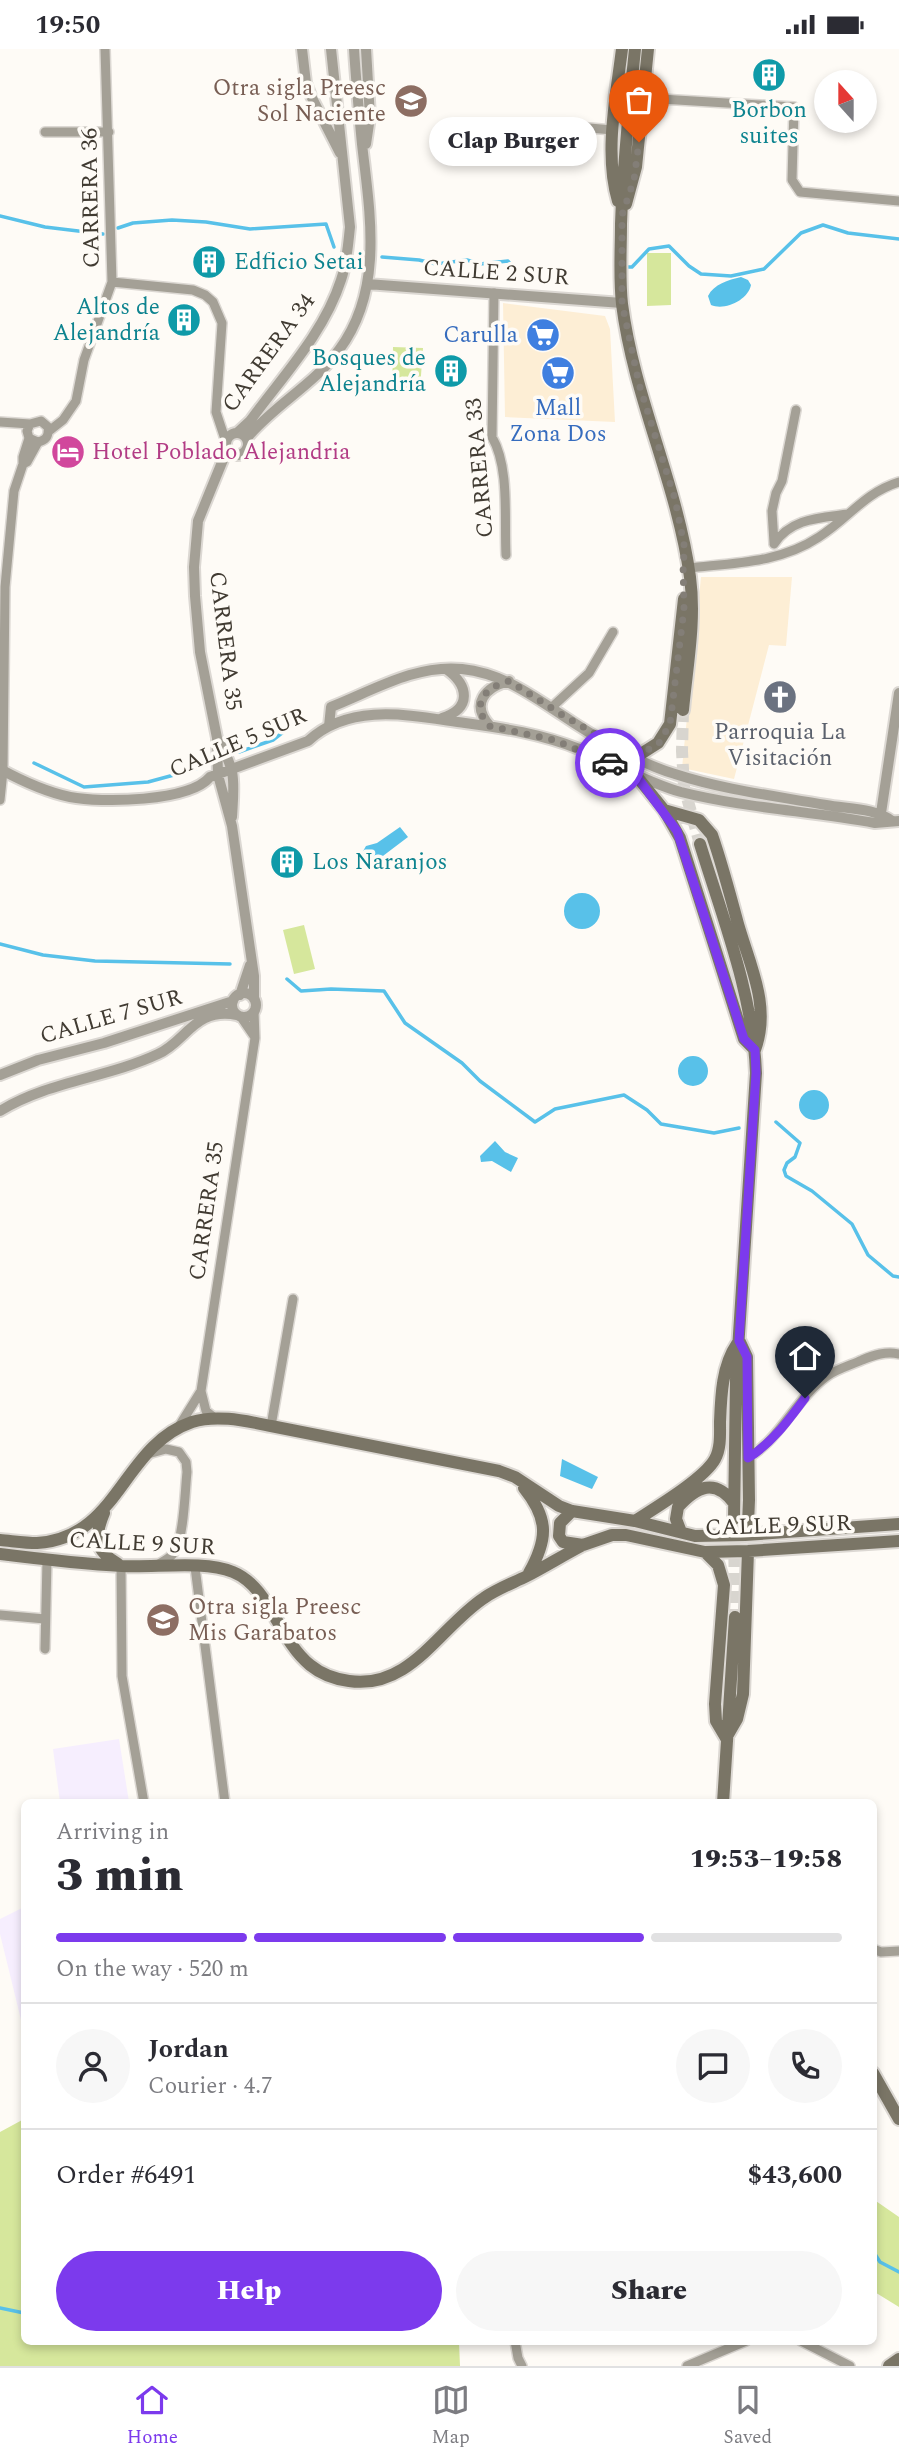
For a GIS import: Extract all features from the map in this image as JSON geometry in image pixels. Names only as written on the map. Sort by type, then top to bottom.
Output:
[{"type":"main road","points":[[622,49],[611,165],[622,215]]},
{"type":"main road","points":[[635,49],[625,150],[622,303],[639,384],[675,499],[689,568],[692,617],[683,710]]},
{"type":"main road","points":[[622,215],[636,167],[648,49]]},
{"type":"main road","points":[[636,757],[659,743],[670,724],[684,609],[685,550]]},
{"type":"main road","points":[[635,774],[677,831],[744,1039],[755,1050]]},
{"type":"main road","points":[[664,810],[699,820],[712,835],[756,978],[761,1005],[761,1032],[755,1050]]},
{"type":"main road","points":[[700,844],[747,1003],[755,1050],[756,1073],[735,1405],[734,1519]]},
{"type":"main road","points":[[739,1341],[747,1357],[748,1524],[745,1535]]},
{"type":"main road","points":[[635,1521],[695,1479],[714,1461],[720,1442],[723,1382],[729,1356],[739,1341]]},
{"type":"main road","name":"CALLE 9 SUR","points":[[0,1540],[39,1543],[60,1539],[79,1531],[105,1509],[143,1455],[157,1442],[192,1422],[216,1419],[271,1426],[473,1465],[515,1477],[546,1498],[572,1511],[681,1532],[716,1537],[899,1524]]},
{"type":"main road","points":[[515,1477],[533,1499],[543,1523],[543,1545],[528,1575]]},
{"type":"main road","points":[[681,1532],[676,1519],[678,1507],[703,1488],[716,1487],[734,1503]]},
{"type":"main road","points":[[105,1509],[96,1536],[108,1559],[121,1566]]},
{"type":"main road","points":[[572,1511],[560,1523],[559,1536],[562,1542],[583,1545]]},
{"type":"main road","name":"CALLE 9 SUR","points":[[0,1554],[121,1566],[195,1567],[231,1571],[256,1587],[286,1640],[303,1660],[336,1679],[356,1682],[395,1674],[413,1664],[478,1602],[583,1545],[612,1535],[626,1535],[705,1552],[899,1541]]},
{"type":"main road","points":[[726,1738],[737,1720],[743,1694],[748,1551]]},
{"type":"main road","points":[[705,1552],[719,1565],[724,1585],[715,1704],[716,1721],[726,1738]]},
{"type":"main road","points":[[723,1799],[735,1617]]},
{"type":"main road","points":[[877,2080],[899,2119]]},
{"type":"main road","points":[[889,2366],[899,2359]]},
{"type":"street","name":"CARRERA 36","points":[[4,422],[31,433],[35,421],[47,427],[63,420],[79,392],[84,360],[112,282],[105,49]]},
{"type":"street","points":[[302,49],[306,83],[343,159]]},
{"type":"street","name":"CARRERA 34","points":[[234,442],[321,324],[335,296],[347,257],[350,227],[331,49]]},
{"type":"street","name":"CARRERA 34","points":[[234,442],[309,381],[337,353],[360,313],[372,244],[369,183],[360,122],[354,49]]},
{"type":"street","points":[[364,157],[370,117],[366,49]]},
{"type":"street","points":[[644,98],[794,107],[792,180],[800,192],[899,201]]},
{"type":"street","points":[[530,123],[613,130]]},
{"type":"street","points":[[45,132],[109,132]]},
{"type":"street","points":[[112,282],[193,290],[213,302],[222,323],[216,412],[220,428],[234,442]]},
{"type":"street","name":"CALLE 2 SUR","points":[[367,284],[622,303]]},
{"type":"street","name":"CARRERA 33","points":[[494,293],[492,436],[502,463],[506,555]]},
{"type":"street","points":[[771,559],[774,543],[772,511],[782,481],[796,410]]},
{"type":"street","points":[[0,800],[2,587],[14,491],[23,464],[27,461],[31,433],[44,440],[47,427]]},
{"type":"street","name":"CARRERA 35","points":[[234,442],[198,521],[194,566],[200,652],[217,738],[218,775],[232,826],[254,999]]},
{"type":"street","points":[[689,568],[771,559],[817,539],[870,494],[899,482]]},
{"type":"street","points":[[774,543],[781,533],[795,524],[848,513]]},
{"type":"street","points":[[551,708],[589,673],[613,632]]},
{"type":"street","points":[[439,719],[454,714],[463,701],[462,684],[446,668]]},
{"type":"street","name":"CALLE 5 SUR","points":[[329,726],[331,707],[398,679],[446,668],[477,671],[509,681],[636,757],[675,775],[895,821]]},
{"type":"street","points":[[489,726],[481,713],[482,698],[492,686],[509,681]]},
{"type":"street","points":[[878,818],[899,693]]},
{"type":"street","name":"CALLE 5 SUR","points":[[2,770],[52,793],[103,800],[157,798],[182,793],[218,775],[308,741],[329,726],[364,715],[386,713],[489,726],[554,740],[657,784],[708,798],[878,818]]},
{"type":"street","name":"CARRERA 35","points":[[217,738],[233,769],[232,826]]},
{"type":"street","name":"CARRERA 35","points":[[237,998],[251,959]]},
{"type":"street","points":[[239,1016],[248,1016],[254,1011],[254,999],[248,994],[237,998],[233,1008],[255,1038]]},
{"type":"street","name":"CALLE 7 SUR","points":[[0,1075],[38,1060],[104,1043],[206,1011],[237,998]]},
{"type":"street","name":"CARRERA 35","points":[[178,1429],[201,1391],[255,1038],[254,1011]]},
{"type":"street","name":"CALLE 7 SUR","points":[[0,1111],[34,1094],[144,1061],[162,1052],[200,1021],[225,1013],[239,1016]]},
{"type":"street","points":[[271,1426],[293,1299]]},
{"type":"street","points":[[748,1458],[761,1450],[780,1431],[805,1398],[830,1374],[882,1353],[899,1354]]},
{"type":"street","points":[[201,1391],[206,1411],[216,1419]]},
{"type":"street","points":[[143,1455],[166,1449],[178,1452],[186,1462],[187,1472],[179,1541],[175,1551],[166,1560],[152,1567]]},
{"type":"street","points":[[45,1649],[47,1560]]},
{"type":"street","points":[[121,1566],[122,1675],[143,1799]]},
{"type":"street","points":[[195,1567],[224,1799]]},
{"type":"street","points":[[0,1615],[46,1619]]},
{"type":"street","points":[[877,1950],[899,1951]]},
{"type":"street","points":[[516,2345],[522,2366]]},
{"type":"street","points":[[687,2366],[737,2345]]},
{"type":"street","points":[[809,2345],[850,2366]]},
{"type":"shaded area","name":"Mall Zona Dos","points":[[503,303],[605,316],[610,329],[615,422],[505,417]]},
{"type":"shaded area","points":[[701,577],[792,577],[786,646],[769,645],[734,779],[682,768]]},
{"type":"shaded area","points":[[119,1739],[129,1799],[60,1799],[53,1749]]},
{"type":"shaded area","points":[[21,1908],[21,2020],[0,1934],[0,1919]]},
{"type":"green space","points":[[647,253],[671,253],[671,305],[647,306]]},
{"type":"green space","points":[[393,347],[423,348],[420,389],[392,388]]},
{"type":"green space","points":[[304,925],[315,969],[294,974],[283,930]]},
{"type":"green space","points":[[21,2121],[21,2345],[459,2345],[460,2366],[0,2366],[0,2132]]},
{"type":"green space","points":[[877,2202],[899,2217],[899,2307],[877,2293]]},
{"type":"water","points":[[741,277],[751,285],[741,300],[723,307],[711,305],[708,296],[714,288]]},
{"type":"water","points":[[400,827],[408,837],[371,865],[362,853],[366,846],[377,843]]},
{"type":"water","points":[[582,893],[595,898],[600,911],[595,924],[582,929],[569,924],[564,911],[569,898]]},
{"type":"water","points":[[693,1056],[699,1057],[707,1065],[707,1077],[699,1085],[693,1086],[687,1085],[679,1077],[678,1071],[679,1065],[687,1057]]},
{"type":"water","points":[[814,1090],[824,1095],[829,1105],[824,1115],[814,1120],[804,1115],[799,1105],[804,1095]]},
{"type":"water","points":[[495,1141],[505,1152],[518,1158],[511,1172],[492,1161],[481,1162],[480,1156]]},
{"type":"water","points":[[562,1459],[598,1477],[592,1489],[560,1476]]},
{"type":"waterway","points":[[0,216],[45,227],[103,234]]},
{"type":"waterway","points":[[118,228],[133,223],[172,220],[250,229],[326,224],[334,247]]},
{"type":"waterway","points":[[625,267],[632,267],[649,249],[669,246],[701,274],[731,276],[764,269],[801,233],[823,225],[848,233],[899,239]]},
{"type":"waterway","points":[[382,257],[436,264],[467,260],[480,264],[508,261],[513,267]]},
{"type":"waterway","points":[[239,752],[273,740],[301,718]]},
{"type":"waterway","points":[[34,763],[84,787],[148,782],[196,769]]},
{"type":"waterway","points":[[0,944],[43,955],[95,961],[230,964]]},
{"type":"waterway","points":[[287,979],[301,991],[384,991],[405,1023],[462,1063],[480,1081],[535,1122],[555,1109],[624,1095],[647,1110],[661,1124],[714,1133],[739,1128]]},
{"type":"waterway","points":[[776,1122],[800,1143],[795,1157],[787,1163],[784,1170],[786,1176],[812,1191],[852,1224],[868,1255],[893,1276],[899,1277]]},
{"type":"waterway","points":[[877,2257],[880,2262],[899,2272]]},
{"type":"waterway","points":[[0,2308],[21,2312]]},
{"type":"tunnel","points":[[683,710],[684,787],[700,844]]},
{"type":"tunnel","points":[[734,1519],[735,1617]]},
{"type":"way so far","points":[[610,763],[554,740],[489,726],[481,713],[481,706],[486,691],[492,686],[509,681],[636,757],[659,743],[670,724],[684,609],[685,550],[675,499],[629,343],[620,276],[622,215],[634,180],[639,142]]},
{"type":"place","name":"Borbon suites","points":[[769,75]]},
{"type":"place","name":"Otra sigla Preesc Sol Naciente","points":[[411,101]]},
{"type":"place","name":"Clap Burger","points":[[639,142]]},
{"type":"place","name":"Edficio Setai","points":[[209,262]]},
{"type":"place","name":"Altos de Alejandría","points":[[184,320]]},
{"type":"place","name":"Carulla","points":[[543,335]]},
{"type":"place","name":"Bosques de Alejandría","points":[[451,371]]},
{"type":"place","name":"Mall Zona Dos","points":[[558,373]]},
{"type":"place","name":"Hotel Poblado Alejandria","points":[[68,452]]},
{"type":"place","name":"Parroquia La Visitación","points":[[780,697]]},
{"type":"place","name":"Los Naranjos","points":[[287,862]]},
{"type":"place","name":"Otra sigla Preesc Mis Garabatos","points":[[163,1620]]},
{"type":"route","points":[[610,763],[635,774],[677,831],[744,1039],[755,1050],[756,1073],[739,1341],[747,1357],[748,1458],[761,1450],[780,1431],[805,1398]]}]
